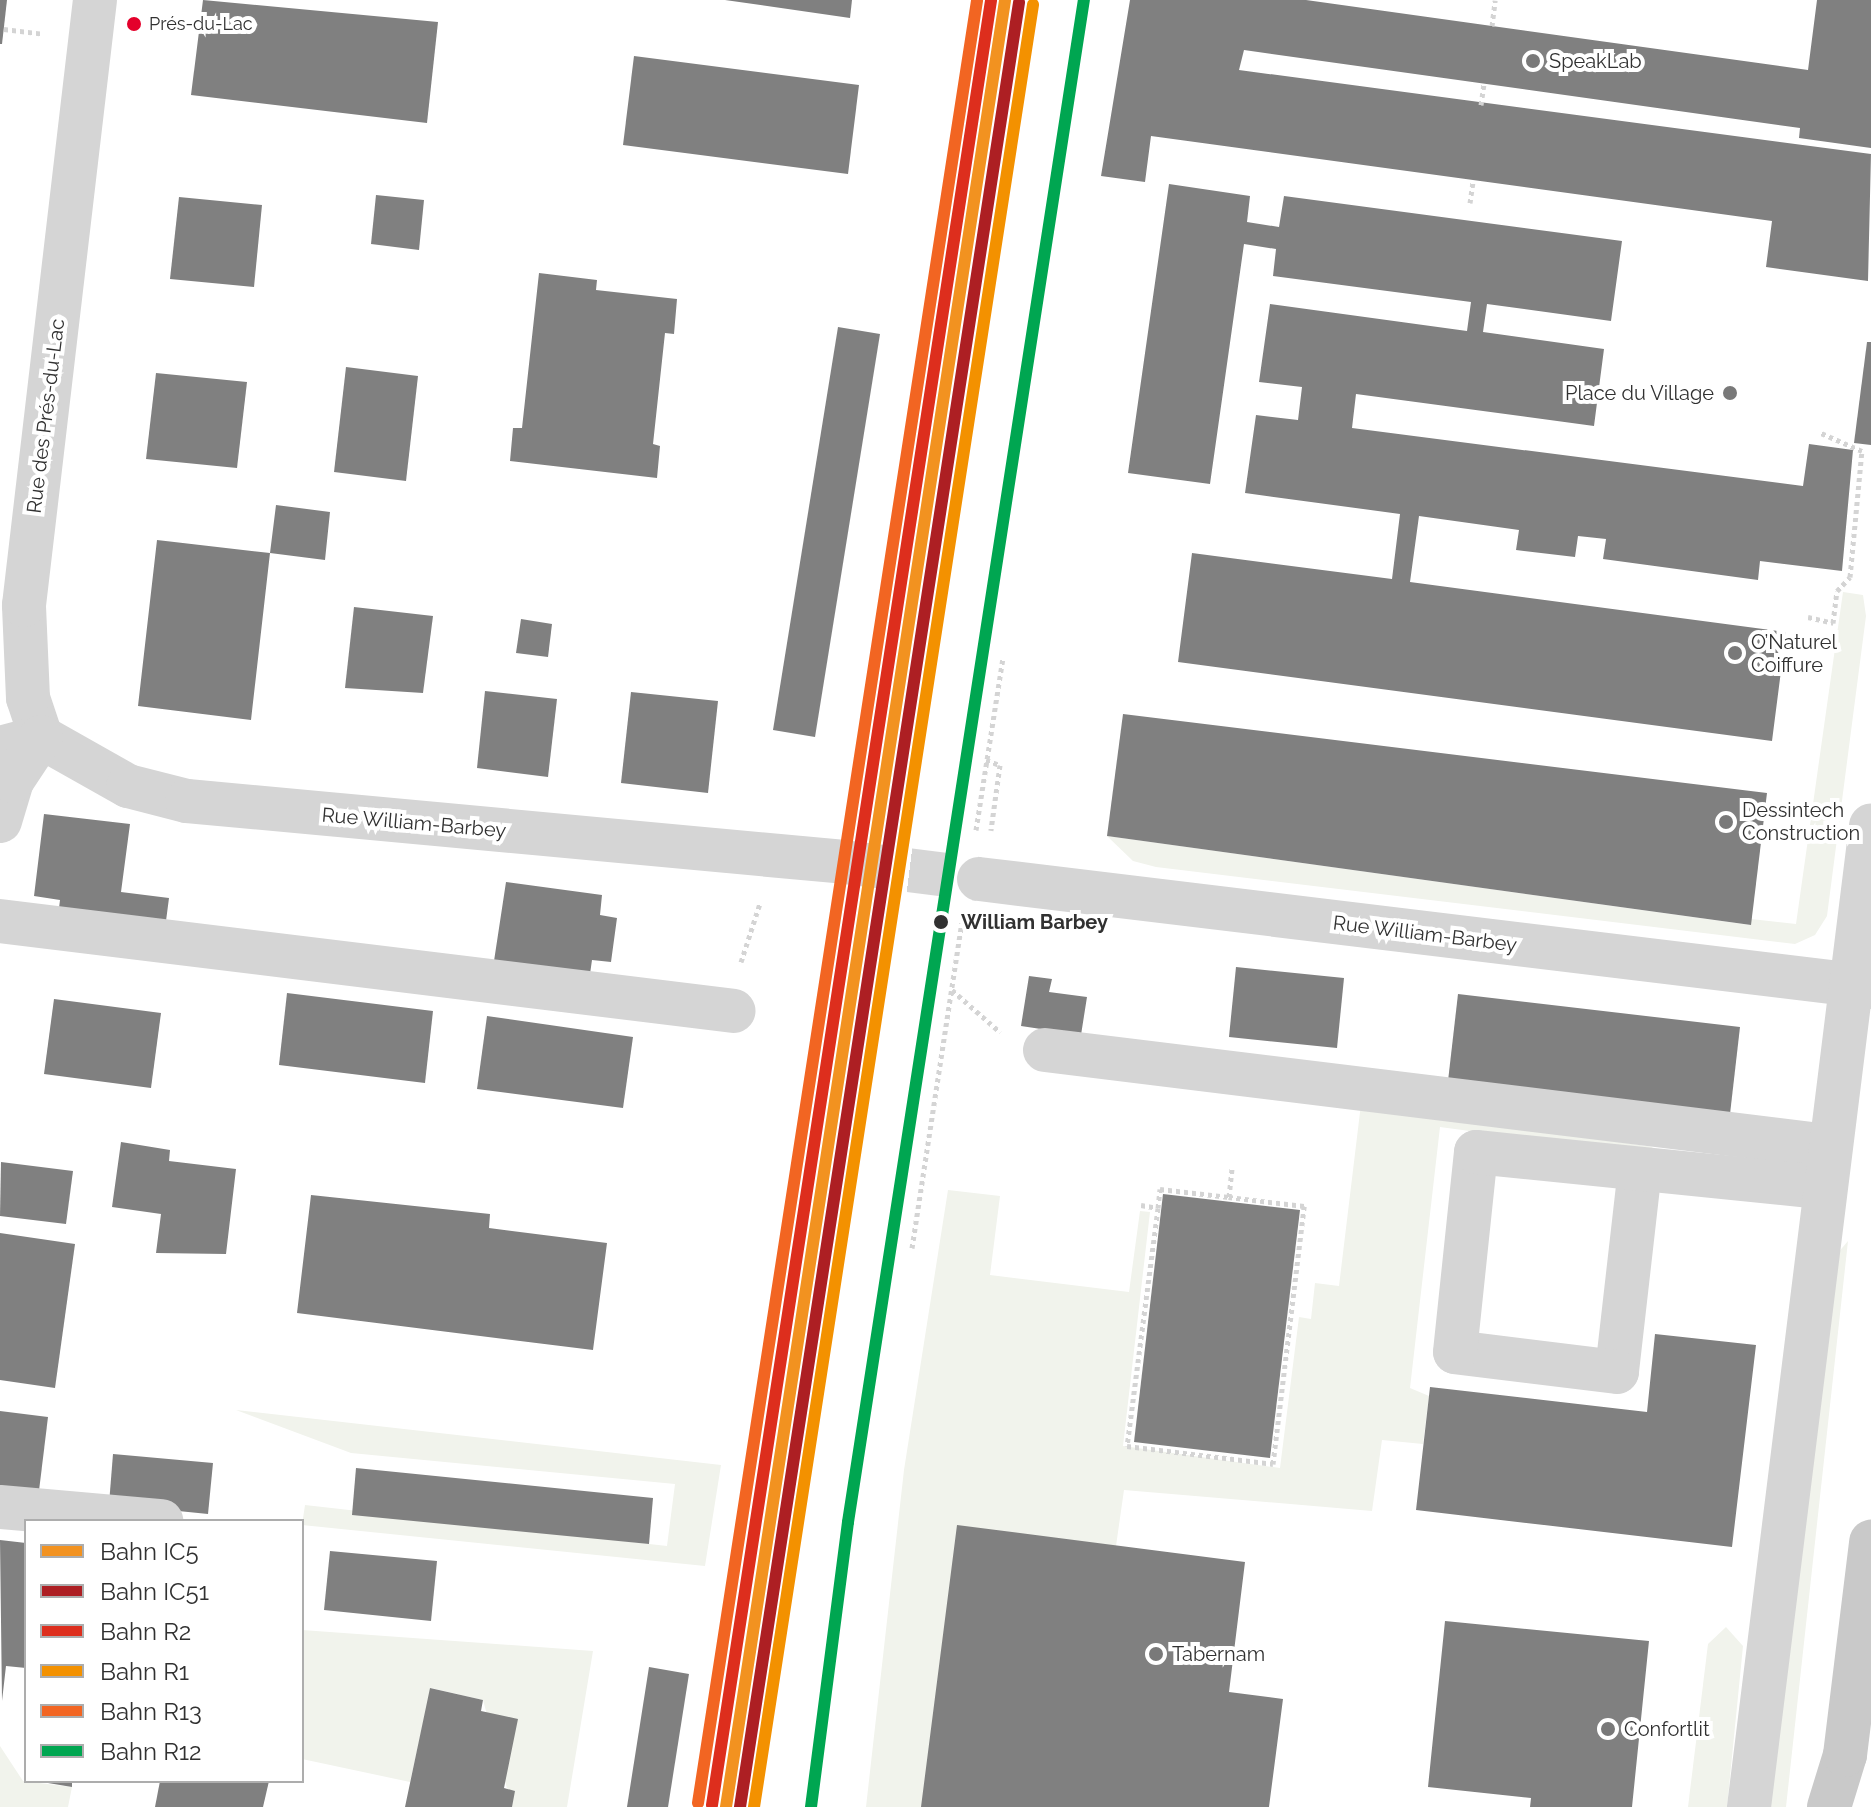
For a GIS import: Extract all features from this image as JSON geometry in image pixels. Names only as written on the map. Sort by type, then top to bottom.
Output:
[{"type":"main road","points":[[1829,1807],[1845,1755],[1871,1542]]},
{"type":"main road","points":[[1845,1755],[1855,1807]]},
{"type":"street","name":"Rue des Prés-du-Lac","points":[[41,737],[28,698],[24,605],[95,0]]},
{"type":"street","points":[[0,748],[41,737]]},
{"type":"street","points":[[0,821],[12,781],[41,737]]},
{"type":"street","name":"Rue William-Barbey","points":[[41,737],[105,776],[187,801],[844,862]]},
{"type":"street","points":[[1749,1807],[1826,1167],[1861,986],[1871,826]]},
{"type":"street","name":"Rue William-Barbey","points":[[972,876],[1861,986]]},
{"type":"street","points":[[0,921],[734,1011]]},
{"type":"street","points":[[1045,1050],[1826,1167]]},
{"type":"street","points":[[1640,1169],[1617,1372],[1455,1352],[1476,1152],[1640,1169],[1826,1167]]},
{"type":"street","points":[[0,1507],[138,1519]]},
{"type":"path","points":[[1492,26],[1495,0]]},
{"type":"path","points":[[4,29],[48,35]]},
{"type":"path","points":[[1481,105],[1484,84]]},
{"type":"path","points":[[1470,203],[1473,181]]},
{"type":"path","points":[[1808,617],[1833,623],[1837,591],[1850,577],[1862,451],[1821,433]]},
{"type":"path","points":[[912,1248],[972,876],[1003,657]]},
{"type":"path","points":[[986,760],[1000,765],[990,837]]},
{"type":"path","points":[[734,1011],[764,893]]},
{"type":"path","points":[[952,990],[1001,1033],[1045,1050]]},
{"type":"path","points":[[1229,1197],[1232,1168]]},
{"type":"path","points":[[1160,1189],[1229,1197],[1304,1206],[1273,1464],[1127,1446],[1160,1189]]},
{"type":"path","points":[[1141,1205],[1158,1208]]},
{"type":"shaded area","points":[[1843,592],[1863,595],[1866,616],[1827,916],[1815,935],[1795,944],[1156,867],[1133,861],[1107,836],[1750,925],[1751,919],[1796,924]]},
{"type":"shaded area","points":[[1361,1104],[1653,1147],[1644,1154],[1440,1127],[1410,1388],[1429,1396],[1423,1444],[1382,1440],[1372,1511],[1124,1490],[1116,1546],[921,1807],[866,1807],[904,1470],[948,1190],[1000,1196],[990,1275],[1129,1292],[1140,1211],[1150,1212],[1123,1446],[1280,1468],[1299,1317],[1311,1319],[1315,1283],[1339,1286]]},
{"type":"shaded area","points":[[1848,1241],[1786,1807],[1767,1807],[1831,1261]]},
{"type":"shaded area","points":[[236,1410],[721,1465],[705,1566],[304,1525],[305,1505],[667,1546],[675,1484],[351,1453]]},
{"type":"shaded area","points":[[1726,1627],[1743,1646],[1727,1807],[1688,1807],[1708,1644]]},
{"type":"shaded area","points":[[304,1630],[593,1651],[567,1807],[512,1807],[483,1700],[431,1688],[410,1782],[304,1759]]},
{"type":"shaded area","points":[[0,1746],[24,1783],[72,1787],[68,1807],[0,1807]]},
{"type":"building","points":[[0,0],[7,0],[2,44],[0,44]]},
{"type":"building","points":[[203,0],[438,22],[427,123],[191,95]]},
{"type":"building","points":[[725,0],[852,0],[850,18]]},
{"type":"building","points":[[1130,0],[1306,0],[1808,70],[1817,0],[1871,0],[1871,148],[1799,138],[1800,128],[1244,50],[1239,70],[1871,154],[1868,281],[1766,267],[1772,221],[1151,136],[1145,182],[1101,176]]},
{"type":"building","points":[[634,56],[859,85],[848,174],[623,145]]},
{"type":"building","points":[[1169,184],[1250,196],[1247,222],[1279,227],[1284,196],[1622,241],[1611,321],[1487,304],[1483,332],[1604,349],[1594,426],[1356,394],[1352,428],[1803,486],[1809,444],[1853,450],[1842,571],[1760,561],[1758,580],[1603,559],[1606,539],[1578,536],[1575,557],[1516,550],[1519,530],[1419,516],[1410,582],[1786,632],[1772,741],[1178,662],[1192,553],[1392,579],[1400,514],[1245,493],[1256,415],[1298,420],[1302,387],[1259,382],[1270,304],[1467,331],[1471,302],[1273,276],[1276,249],[1244,244],[1210,484],[1128,473]]},
{"type":"building","points":[[376,195],[424,200],[419,250],[371,244]]},
{"type":"building","points":[[179,197],[262,205],[254,287],[170,279]]},
{"type":"building","points":[[539,273],[597,280],[596,290],[677,299],[674,334],[665,333],[653,444],[660,446],[657,478],[510,461],[513,428],[522,428]]},
{"type":"building","points":[[838,327],[880,334],[815,737],[773,730]]},
{"type":"building","points":[[1867,342],[1871,342],[1871,445],[1854,443]]},
{"type":"building","points":[[346,367],[418,376],[406,481],[334,472]]},
{"type":"building","points":[[156,373],[247,382],[237,468],[146,459]]},
{"type":"building","points":[[276,505],[330,512],[325,560],[270,553]]},
{"type":"building","points":[[157,540],[270,553],[251,720],[138,706]]},
{"type":"building","points":[[354,607],[433,616],[423,693],[345,688]]},
{"type":"building","points":[[521,619],[552,624],[548,657],[516,653]]},
{"type":"building","points":[[485,691],[557,699],[548,777],[477,768]]},
{"type":"building","points":[[631,692],[718,701],[708,793],[621,783]]},
{"type":"building","points":[[1123,714],[1767,793],[1751,925],[1107,836]]},
{"type":"building","points":[[44,814],[130,824],[121,892],[169,898],[166,921],[59,908],[60,900],[34,896]]},
{"type":"building","points":[[506,882],[602,895],[600,915],[617,918],[611,962],[592,960],[590,974],[494,961]]},
{"type":"building","points":[[1236,967],[1344,978],[1337,1048],[1229,1037]]},
{"type":"building","points":[[1029,976],[1052,979],[1049,992],[1087,997],[1081,1035],[1021,1026]]},
{"type":"building","points":[[287,993],[433,1011],[425,1083],[279,1065]]},
{"type":"building","points":[[1458,994],[1740,1027],[1730,1114],[1448,1081]]},
{"type":"building","points":[[54,999],[161,1013],[151,1088],[44,1074]]},
{"type":"building","points":[[487,1016],[633,1037],[623,1108],[477,1089]]},
{"type":"building","points":[[121,1142],[170,1150],[169,1161],[236,1169],[226,1254],[156,1253],[161,1214],[112,1207]]},
{"type":"building","points":[[1,1162],[73,1171],[66,1224],[0,1216]]},
{"type":"building","points":[[1163,1194],[1300,1210],[1270,1458],[1134,1442]]},
{"type":"building","points":[[311,1195],[490,1214],[489,1228],[607,1243],[593,1350],[297,1313]]},
{"type":"building","points":[[0,1233],[75,1244],[55,1388],[0,1380]]},
{"type":"building","points":[[1655,1334],[1756,1345],[1732,1547],[1416,1510],[1430,1387],[1647,1412]]},
{"type":"building","points":[[0,1411],[48,1417],[38,1499],[0,1495]]},
{"type":"building","points":[[113,1454],[213,1463],[208,1514],[109,1504]]},
{"type":"building","points":[[356,1468],[653,1498],[649,1544],[352,1515]]},
{"type":"building","points":[[957,1525],[1245,1562],[1229,1692],[1283,1699],[1269,1807],[921,1807]]},
{"type":"building","points":[[0,1540],[24,1543],[24,1668],[6,1666],[2,1701]]},
{"type":"building","points":[[330,1551],[437,1561],[431,1621],[324,1610]]},
{"type":"building","points":[[1445,1621],[1649,1641],[1632,1807],[1530,1807],[1531,1798],[1428,1787]]},
{"type":"building","points":[[649,1667],[689,1674],[668,1807],[627,1807]]},
{"type":"building","points":[[430,1688],[483,1700],[481,1711],[518,1719],[504,1788],[515,1791],[512,1807],[405,1807]]},
{"type":"building","points":[[48,1783],[72,1783],[72,1787]]},
{"type":"building","points":[[160,1783],[269,1783],[263,1807],[155,1807]]},
{"type":"tunnel","points":[[844,862],[979,879]]},
{"type":"rail line","name":"R13","points":[[698,1803],[977,0]]},
{"type":"rail line","name":"R2","points":[[712,1805],[991,0]]},
{"type":"rail line","name":"IC5","points":[[726,1807],[1005,0]]},
{"type":"rail line","name":"R12","points":[[811,1807],[848,1522],[1084,0]]},
{"type":"rail line","name":"IC51","points":[[740,1807],[1019,2]]},
{"type":"rail line","name":"R1","points":[[754,1807],[1033,4]]},
{"type":"place","name":"Prés-du-Lac","points":[[134,24]]},
{"type":"place","name":"SpeakLab","points":[[1533,61]]},
{"type":"place","name":"Place du Village","points":[[1730,393]]},
{"type":"place","name":"O’Naturel Coiffure","points":[[1735,653]]},
{"type":"place","name":"Dessintech Construction","points":[[1726,822]]},
{"type":"place","name":"William Barbey","points":[[941,922]]},
{"type":"place","name":"Tabernam","points":[[1156,1654]]},
{"type":"place","name":"Confortlit","points":[[1608,1729]]}]
